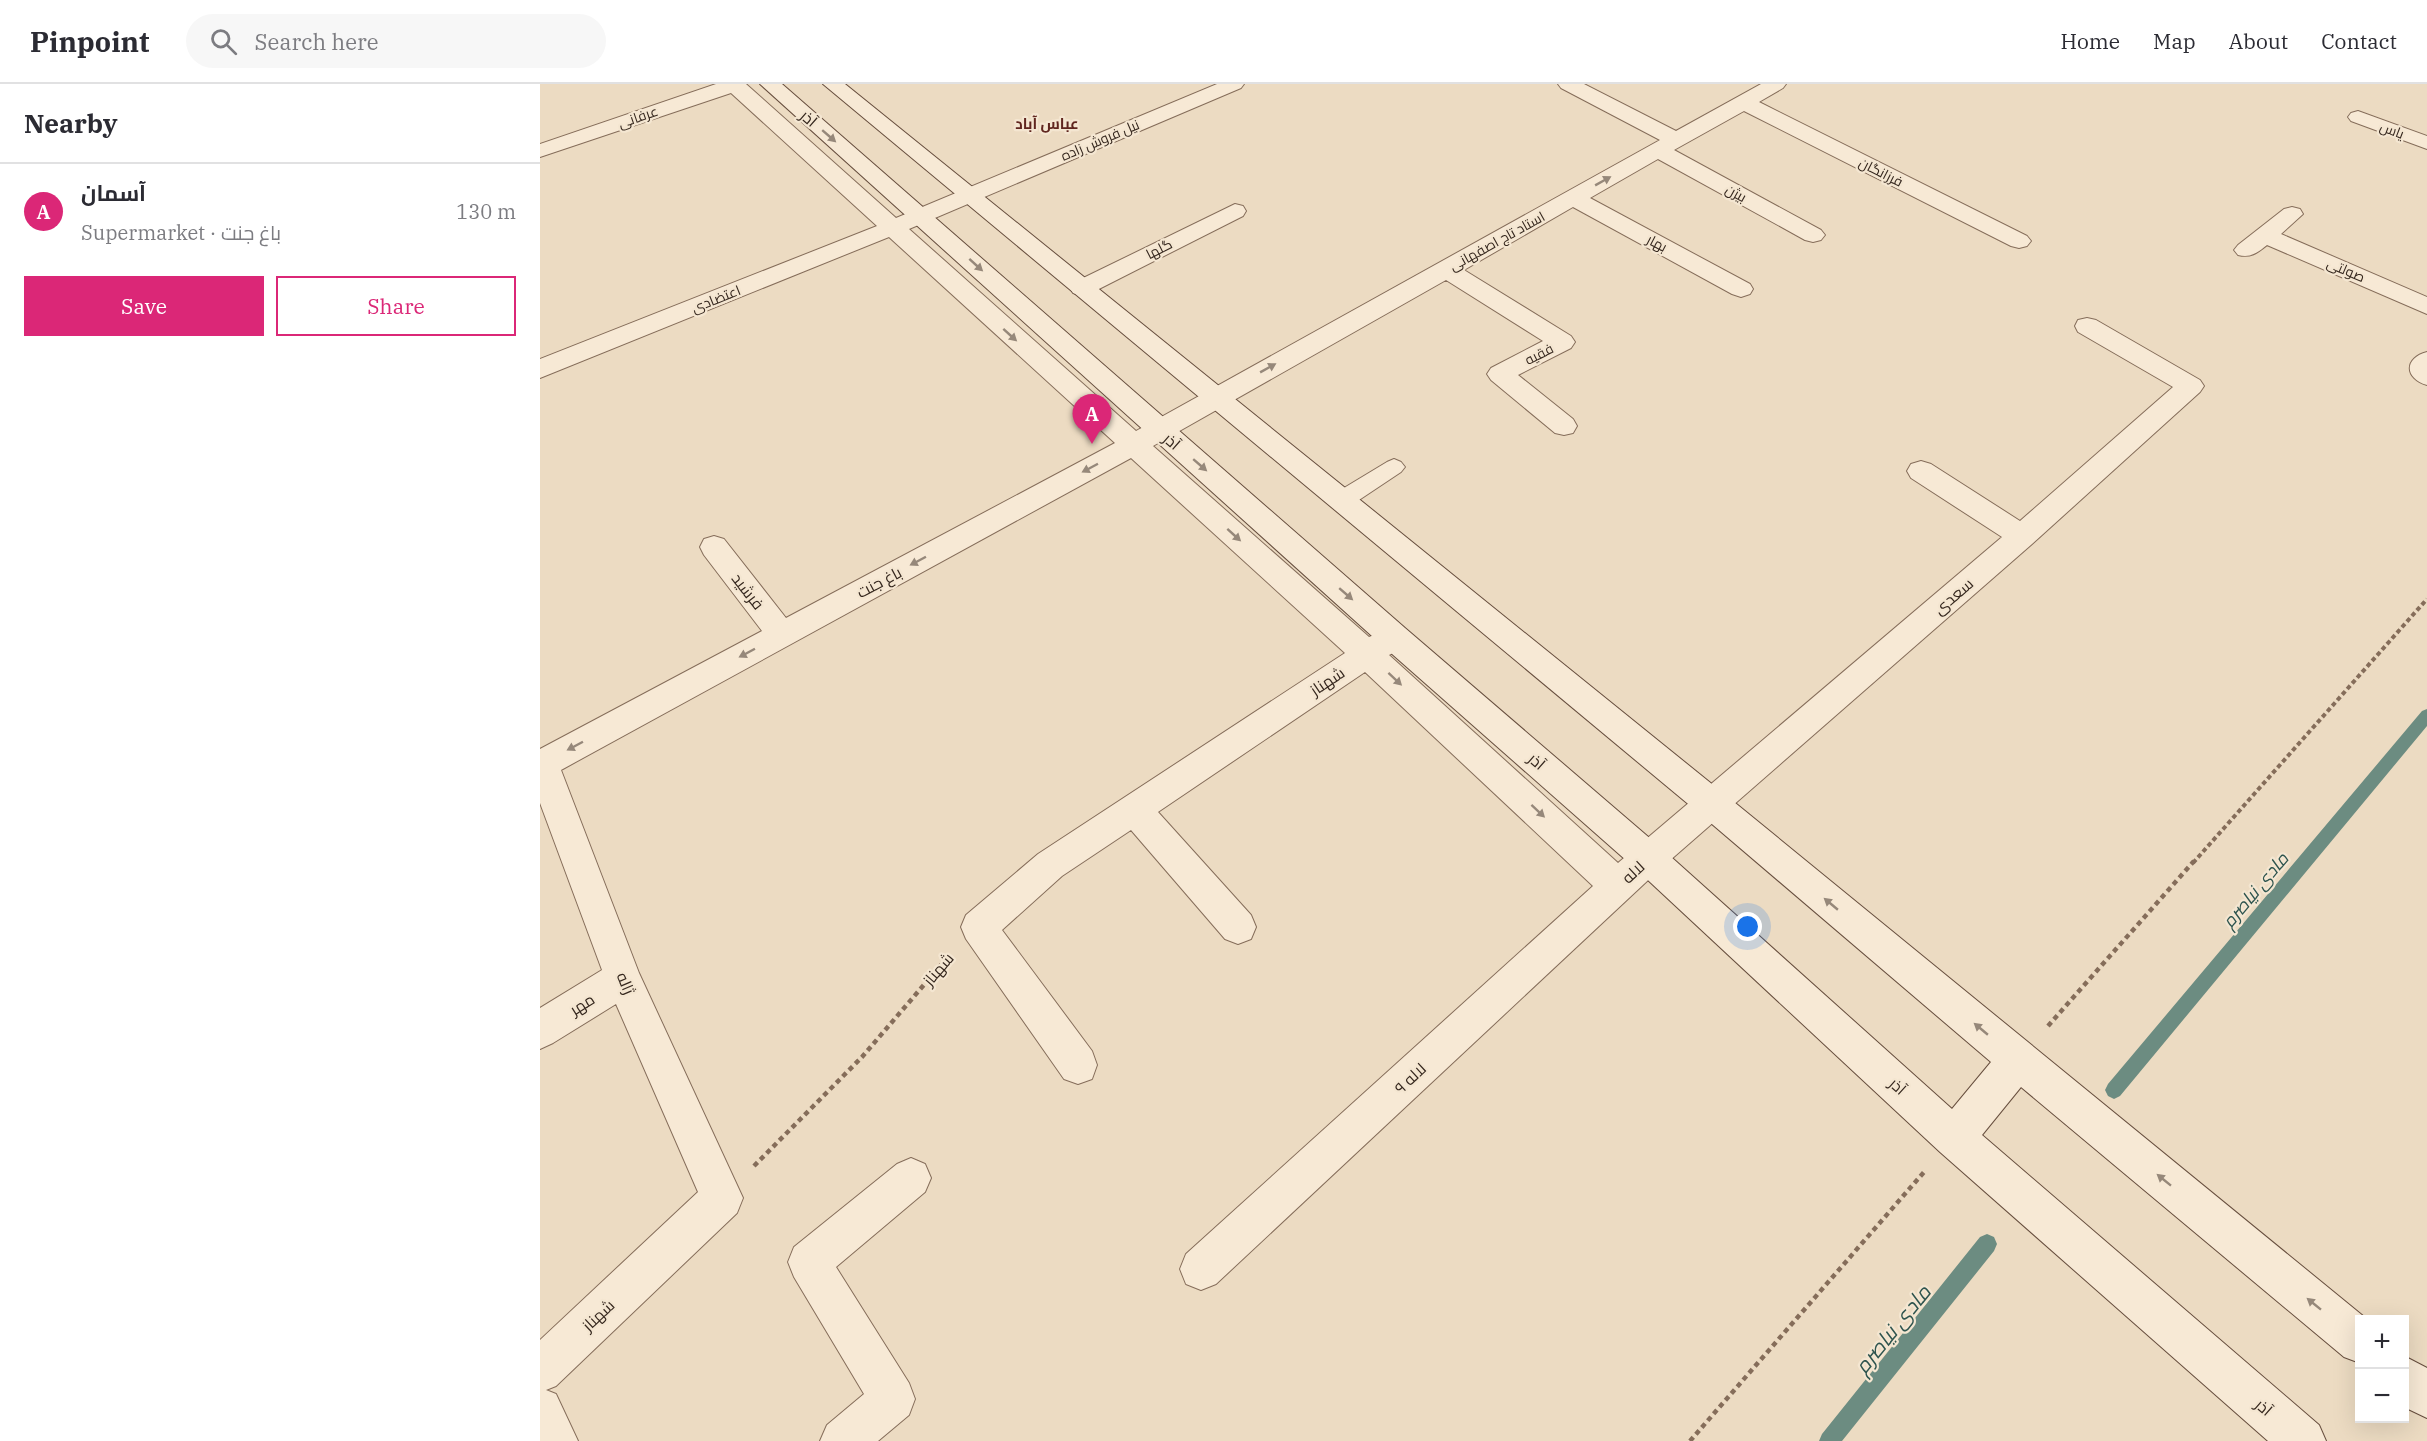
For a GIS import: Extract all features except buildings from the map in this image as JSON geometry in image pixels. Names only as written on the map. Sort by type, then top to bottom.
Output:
[{"type":"street","name":"آذر","points":[[734,84],[906,222],[1381,645],[1648,858],[1954,1138],[2303,1441]]},
{"type":"street","name":"عرفانی","points":[[540,151],[734,84]]},
{"type":"street","name":"آذر","points":[[770,84],[906,222]]},
{"type":"street","points":[[833,84],[1711,803],[2018,1060],[2355,1337]]},
{"type":"street","name":"نیل فروش زاده","points":[[906,222],[1234,84]]},
{"type":"street","points":[[1568,84],[1667,145]]},
{"type":"street","name":"استاد تاج اصفهانی","points":[[1217,397],[1776,84]]},
{"type":"street","name":"فرزانگان","points":[[1743,102],[2019,241]]},
{"type":"street","name":"یاس","points":[[2358,117],[2427,143]]},
{"type":"street","name":"بیژن","points":[[1667,145],[1813,235]]},
{"type":"street","name":"بهار","points":[[1573,198],[1742,289]]},
{"type":"street","name":"گلها","points":[[1082,288],[1235,211]]},
{"type":"street","points":[[2246,250],[2292,214]]},
{"type":"street","name":"اعتضادی","points":[[540,369],[906,222]]},
{"type":"street","name":"صولتی","points":[[2265,235],[2427,306]]},
{"type":"street","name":"فقیه","points":[[1446,269],[1562,342],[1500,374],[1564,426]]},
{"type":"street","name":"سعدی","points":[[1648,858],[2022,536],[2191,386],[2087,326]]},
{"type":"street","points":[[2427,360],[2423,364],[2423,374],[2427,376]]},
{"type":"street","name":"باغ جنت","points":[[541,764],[1217,397]]},
{"type":"street","points":[[1921,471],[2022,536]]},
{"type":"street","name":"فرشید","points":[[714,547],[782,634]]},
{"type":"street","name":"آذر","points":[[1381,645],[1618,886]]},
{"type":"street","name":"شهناز","points":[[979,927],[1050,865],[1381,645]]},
{"type":"street","name":"ژاله","points":[[541,764],[623,978],[722,1198]]},
{"type":"street","points":[[1134,810],[1238,927]]},
{"type":"street","name":"لاله","points":[[1618,886],[1648,858]]},
{"type":"street","name":"۹ لاله","points":[[1201,1269],[1618,886]]},
{"type":"street","points":[[979,927],[1078,1065]]},
{"type":"street","name":"مهر","points":[[540,1030],[623,978]]},
{"type":"street","points":[[1954,1138],[2018,1060]]},
{"type":"street","points":[[843,1441],[892,1399],[809,1262],[911,1178]]},
{"type":"street","name":"شهناز","points":[[540,1370],[722,1198]]},
{"type":"street","points":[[2409,1382],[2427,1396]]},
{"type":"street","points":[[540,1410],[555,1441]]},
{"type":"lane","points":[[1342,500],[1394,467]]},
{"type":"path","points":[[2018,1060],[2427,599]]},
{"type":"path","name":"شهناز","points":[[722,1198],[862,1057],[961,943],[979,927]]},
{"type":"path","points":[[1690,1441],[1954,1138]]},
{"type":"waterway","name":"مادی نیاصرم","points":[[2114,1090],[2427,715]]},
{"type":"waterway","name":"مادی نیاصرم","points":[[1829,1441],[1987,1244]]},
{"type":"place","name":"آسمان","points":[[1092,444]]},
{"type":"district","name":"عباس آباد","points":[[1047,123]]}]
